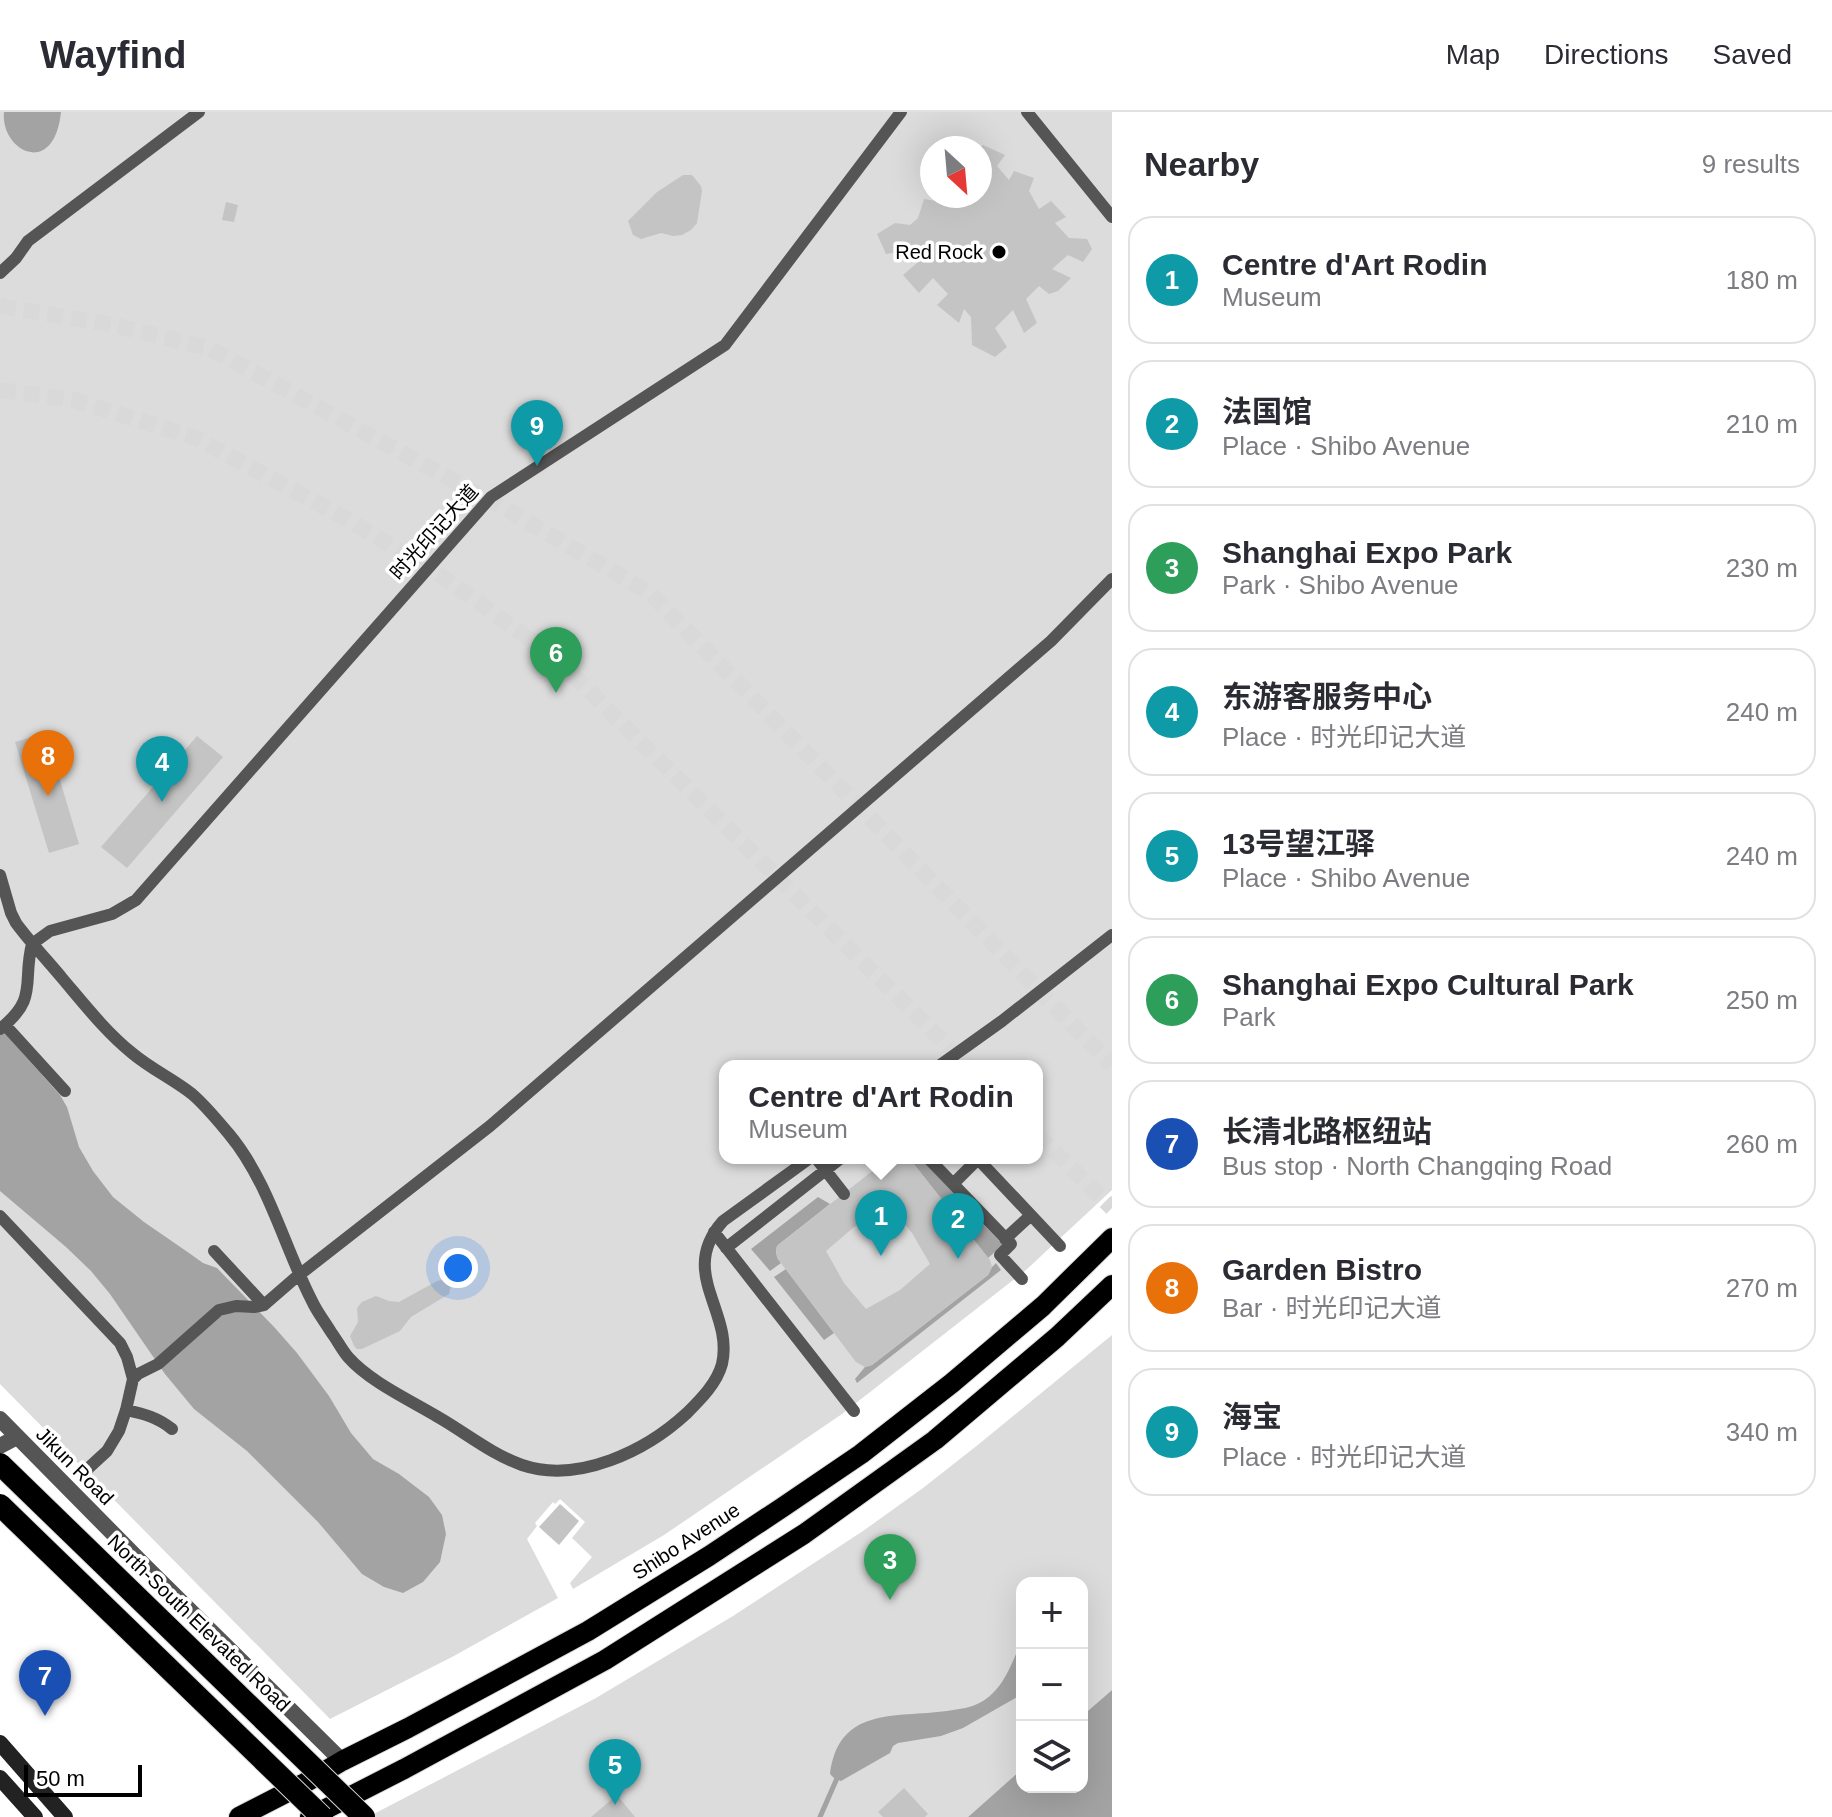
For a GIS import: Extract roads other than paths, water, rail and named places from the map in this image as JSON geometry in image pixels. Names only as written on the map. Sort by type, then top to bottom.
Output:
[{"type":"highway","name":"North-South Elevated Road","points":[[0,1464],[364,1817]]},
{"type":"highway","points":[[0,1505],[322,1817]]},
{"type":"main road","name":"Shibo Avenue","points":[[239,1817],[588,1631],[709,1556],[861,1454],[952,1383],[1043,1306],[1112,1238]]},
{"type":"main road","points":[[310,1817],[605,1660],[804,1534],[935,1440],[1057,1337],[1112,1285]]},
{"type":"main road","points":[[0,1743],[65,1817]]},
{"type":"main road","points":[[0,1778],[35,1817]]},
{"type":"street","points":[[0,273],[28,241],[199,112]]},
{"type":"street","name":"时光印记大道","points":[[32,944],[50,931],[112,914],[136,900],[491,497],[725,345],[901,112]]},
{"type":"street","points":[[1027,112],[1112,217]]},
{"type":"street","points":[[133,1379],[158,1364],[219,1310],[264,1305],[490,1126],[1051,641],[1112,579]]},
{"type":"street","points":[[0,875],[11,913],[32,944],[92,1014],[131,1053],[193,1095],[230,1136],[254,1173],[313,1304],[348,1357],[384,1386],[441,1418],[488,1450],[518,1464],[551,1470],[581,1468],[610,1460],[666,1430],[710,1389],[721,1366],[723,1347],[705,1274],[707,1248],[714,1232],[732,1214],[802,1164]]},
{"type":"street","points":[[947,1060],[1112,935]]},
{"type":"street","points":[[32,944],[28,991],[22,1007],[3,1027],[65,1091]]},
{"type":"street","points":[[821,1164],[844,1194]]},
{"type":"street","points":[[726,1248],[834,1164]]},
{"type":"street","points":[[934,1164],[1011,1244],[1000,1255],[1022,1279]]},
{"type":"street","points":[[953,1184],[971,1164]]},
{"type":"street","points":[[983,1164],[1060,1246]]},
{"type":"street","points":[[1005,1239],[1031,1215]]},
{"type":"street","points":[[0,1216],[120,1343],[127,1357],[133,1379],[119,1431],[107,1451],[82,1474]]},
{"type":"street","points":[[714,1232],[854,1411]]},
{"type":"street","points":[[214,1251],[264,1305]]},
{"type":"street","points":[[126,1410],[149,1415],[172,1429]]},
{"type":"street","name":"Jikun Road","points":[[0,1419],[342,1761]]},
{"type":"street","points":[[0,1446],[17,1437]]},
{"type":"waterway","points":[[820,1817],[838,1776]]},
{"type":"tunnel","points":[[0,306],[114,325],[211,349],[509,511],[650,593],[1112,1065]]},
{"type":"tunnel","points":[[0,390],[74,400],[196,438],[352,522],[446,579],[556,658],[962,1060]]},
{"type":"tunnel","points":[[1043,1140],[1112,1208]]},
{"type":"place","name":"Red Rock","points":[[999,252]]},
{"type":"place","name":"海宝","points":[[537,466]]},
{"type":"place","name":"Shanghai Expo Cultural Park","points":[[556,693]]},
{"type":"place","name":"Garden Bistro","points":[[48,796]]},
{"type":"place","name":"东游客服务中心","points":[[162,802]]},
{"type":"place","name":"Centre d'Art Rodin","points":[[881,1256]]},
{"type":"place","name":"法国馆","points":[[958,1259]]},
{"type":"place","name":"Shanghai Expo Park","points":[[890,1600]]},
{"type":"place","name":"长清北路枢纽站","points":[[45,1716]]},
{"type":"place","name":"13号望江驿","points":[[615,1805]]}]
